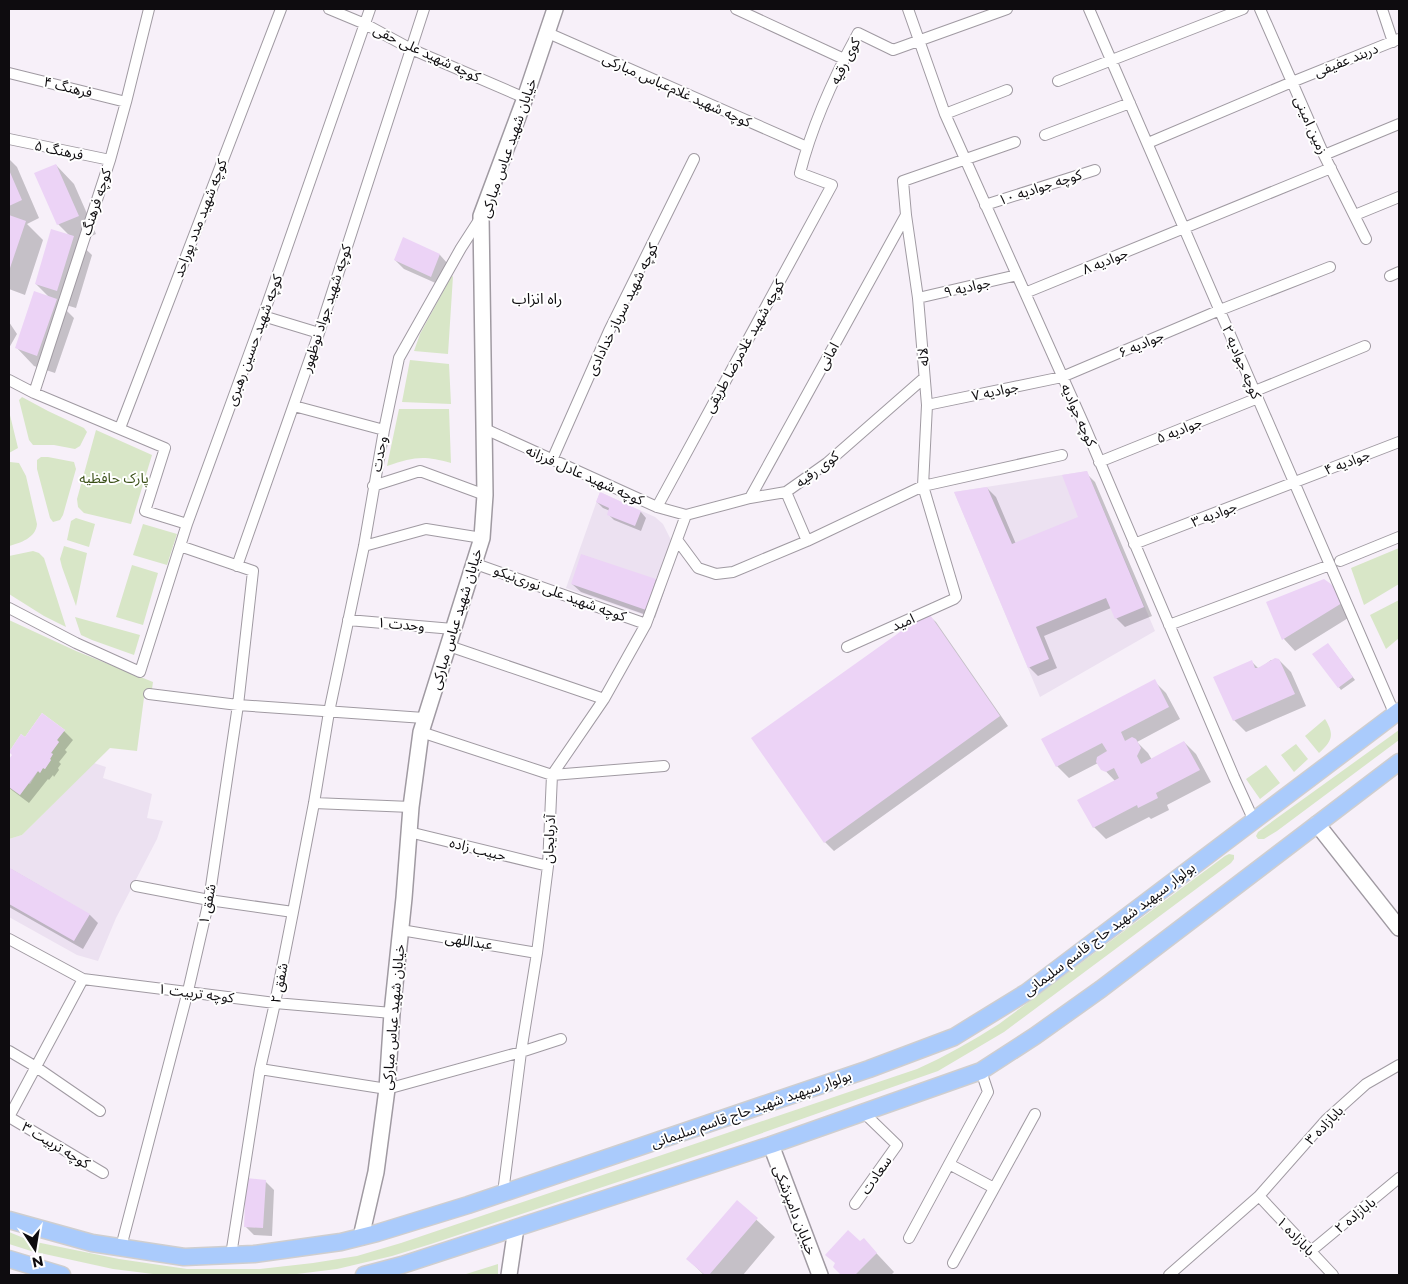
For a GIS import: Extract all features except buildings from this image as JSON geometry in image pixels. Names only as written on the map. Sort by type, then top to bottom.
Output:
[{"type":"main road","name":"بولوار سپهبد شهید حاج قاسم سلیمانی","points":[[9,1220],[92,1243],[184,1257],[254,1254],[342,1242],[504,1194],[868,1069],[954,1037],[1027,992],[1397,713]]},
{"type":"main road","points":[[375,1274],[771,1145],[981,1071],[1035,1036],[1100,989],[1399,762]]},
{"type":"main road","points":[[9,1259],[62,1275]]},
{"type":"street","name":"کوچه فرهنگ","points":[[34,393],[110,160],[149,9]]},
{"type":"street","name":"کوچه شهید مدد پوراحد","points":[[120,428],[281,9]]},
{"type":"street","name":"کوچه شهید علی حقی","points":[[329,9],[365,24],[411,48],[526,98]]},
{"type":"street","name":"کوچه شهید حسین رهبری","points":[[9,608],[76,643],[140,672],[187,524],[263,316],[370,9]]},
{"type":"street","name":"کوچه شهید جواد نوظهور","points":[[237,566],[319,333],[424,9]]},
{"type":"street","name":"خیابان شهید عباس مبارکی","points":[[362,1237],[376,1172],[387,1089],[411,807],[422,725],[482,538],[485,495],[485,429],[481,216],[526,98],[555,9]]},
{"type":"street","points":[[736,9],[844,59]]},
{"type":"street","name":"کوچه جوادیه","points":[[908,9],[945,114],[1062,377],[1254,821]]},
{"type":"street","points":[[919,40],[1007,9]]},
{"type":"street","name":"کوچه جوادیه ۲","points":[[1090,9],[1294,483],[1397,713]]},
{"type":"street","points":[[1058,81],[1243,9]]},
{"type":"street","name":"زمین امینی","points":[[1260,9],[1324,155],[1366,239]]},
{"type":"street","points":[[1382,9],[1396,40]]},
{"type":"street","name":"کوی رقیه","points":[[832,185],[800,174],[807,147],[844,59],[858,33],[892,50],[919,40]]},
{"type":"street","name":"کوچه شهید غلام‌عباس مبارکی","points":[[548,34],[807,147]]},
{"type":"street","name":"دربند عفیفی","points":[[1148,143],[1396,40]]},
{"type":"street","name":"فرهنگ ۴","points":[[9,73],[126,102]]},
{"type":"street","points":[[945,114],[1007,90]]},
{"type":"street","points":[[1045,135],[1130,103]]},
{"type":"street","points":[[1324,155],[1399,124]]},
{"type":"street","name":"فرهنگ ۵","points":[[9,139],[110,160]]},
{"type":"street","points":[[966,160],[1015,142]]},
{"type":"street","name":"کوچه شهید سرباز خدادادی","points":[[552,460],[609,330],[694,159]]},
{"type":"street","name":"لاله","points":[[956,594],[923,486],[927,405],[918,298],[903,181],[966,160]]},
{"type":"street","name":"جوادیه ۸","points":[[1025,293],[1331,168]]},
{"type":"street","name":"کوچه جوادیه ۱۰","points":[[985,205],[1095,170]]},
{"type":"street","name":"کوچه شهید غلامرضا طریقی","points":[[657,507],[832,185]]},
{"type":"street","points":[[1355,215],[1399,197]]},
{"type":"street","name":"امانی","points":[[750,498],[906,215]]},
{"type":"street","name":"وحدت","points":[[329,712],[364,546],[384,430],[399,358],[481,216]]},
{"type":"street","name":"جوادیه ۶","points":[[1062,377],[1220,310],[1330,267]]},
{"type":"street","name":"جوادیه ۹","points":[[918,298],[1017,275]]},
{"type":"street","points":[[263,316],[319,333]]},
{"type":"street","name":"جوادیه ۵","points":[[1099,462],[1365,346]]},
{"type":"street","name":"جوادیه ۷","points":[[927,405],[1062,377]]},
{"type":"street","name":"کوی رقیه","points":[[686,515],[750,498],[786,492],[828,463],[924,378]]},
{"type":"street","points":[[9,380],[34,393],[165,448],[145,511],[187,524]]},
{"type":"street","points":[[294,406],[384,430]]},
{"type":"street","name":"کوچه شهید عادل فرزانه","points":[[485,429],[657,507],[686,515]]},
{"type":"street","name":"جوادیه ۴","points":[[1294,483],[1399,442]]},
{"type":"street","points":[[678,541],[698,568],[716,574],[733,572],[807,541],[923,486],[1062,456]]},
{"type":"street","points":[[374,486],[420,471],[485,495]]},
{"type":"street","name":"جوادیه ۳","points":[[1134,544],[1294,483]]},
{"type":"street","points":[[786,492],[807,541]]},
{"type":"street","points":[[552,775],[604,699],[646,624],[686,515]]},
{"type":"street","points":[[364,546],[426,529],[482,538]]},
{"type":"street","points":[[1340,561],[1399,537]]},
{"type":"street","points":[[180,546],[237,566]]},
{"type":"street","name":"کوچه شهید علی نوری‌نیکو","points":[[473,563],[646,624]]},
{"type":"street","points":[[1169,625],[1330,565]]},
{"type":"street","name":"شفق ۱","points":[[121,1247],[188,991],[209,900],[238,706],[253,571],[237,566]]},
{"type":"street","name":"امید","points":[[847,647],[954,599],[956,594]]},
{"type":"street","name":"وحدت ۱","points":[[348,620],[454,629]]},
{"type":"street","points":[[448,646],[604,699]]},
{"type":"street","points":[[149,694],[238,706],[329,712],[422,725],[552,775],[664,766]]},
{"type":"street","name":"شفق ۲","points":[[231,1254],[260,1069],[293,912],[329,712]]},
{"type":"street","name":"آذربایجان","points":[[504,1194],[521,1052],[537,953],[548,866],[552,775]]},
{"type":"street","points":[[314,803],[411,807]]},
{"type":"street","points":[[1317,824],[1399,928]]},
{"type":"street","name":"حبیب زاده","points":[[409,832],[548,866]]},
{"type":"street","points":[[136,886],[209,900],[293,912]]},
{"type":"street","name":"عبداللهی","points":[[401,930],[537,953]]},
{"type":"street","name":"کوچه تربیت ۱","points":[[9,940],[83,979],[275,1003],[392,1013]]},
{"type":"street","points":[[9,1117],[83,979]]},
{"type":"street","points":[[260,1069],[387,1089],[561,1039]]},
{"type":"street","points":[[9,1051],[36,1067],[100,1111]]},
{"type":"street","name":"بابازاده ۳","points":[[1169,1275],[1258,1196],[1326,1120],[1366,1084],[1399,1064]]},
{"type":"street","points":[[909,1238],[988,1092],[981,1071]]},
{"type":"street","name":"سعادت","points":[[856,1204],[897,1145],[863,1112]]},
{"type":"street","points":[[953,1263],[1035,1114]]},
{"type":"street","name":"کوچه تربیت ۳","points":[[9,1117],[103,1174]]},
{"type":"street","name":"خیابان دامپزشکی","points":[[771,1145],[820,1275]]},
{"type":"street","points":[[949,1164],[994,1188]]},
{"type":"street","name":"بابازاده ۲","points":[[1311,1251],[1399,1178]]},
{"type":"street","name":"بابازاده ۱","points":[[1258,1196],[1333,1275]]},
{"type":"street","points":[[509,1275],[516,1228]]},
{"type":"shaded area","points":[[1087,471],[1155,631],[1040,697],[954,492]]},
{"type":"shaded area","points":[[600,492],[655,517],[663,524],[672,542],[656,579],[644,615],[566,588]]},
{"type":"shaded area","points":[[94,763],[106,767],[103,778],[152,794],[147,818],[163,821],[157,839],[116,918],[98,961],[77,955],[9,917],[9,839],[22,835]]},
{"type":"green space","points":[[453,276],[448,354],[414,351],[420,334]]},
{"type":"green space","points":[[410,360],[449,364],[451,404],[402,402]]},
{"type":"green space","name":"پارک حافظیه","points":[[22,397],[84,428],[87,432],[80,446],[75,449],[54,445],[33,445],[29,440],[19,400]]},
{"type":"green space","points":[[399,409],[449,409],[451,463],[419,458],[387,466]]},
{"type":"green space","points":[[9,411],[18,448],[9,453]]},
{"type":"green space","name":"پارک حافظیه","points":[[96,430],[152,455],[131,524],[84,513],[78,507],[77,499]]},
{"type":"green space","name":"پارک حافظیه","points":[[41,457],[74,462],[76,469],[63,515],[60,520],[53,522],[50,518],[37,469],[37,460]]},
{"type":"green space","points":[[9,463],[19,463],[26,476],[37,524],[31,536],[9,546]]},
{"type":"green space","name":"پارک حافظیه","points":[[76,518],[95,524],[89,547],[67,540],[71,521]]},
{"type":"green space","name":"پارک حافظیه","points":[[143,524],[177,534],[167,565],[133,555]]},
{"type":"green space","points":[[64,546],[87,553],[76,606],[60,559]]},
{"type":"green space","points":[[1399,548],[1399,584],[1364,605],[1351,568]]},
{"type":"green space","points":[[33,551],[39,553],[44,558],[66,627],[44,616],[9,594],[9,556]]},
{"type":"green space","points":[[132,565],[158,573],[143,625],[116,617]]},
{"type":"green space","points":[[1399,600],[1399,638],[1386,649],[1370,615]]},
{"type":"green space","points":[[75,617],[140,635],[134,655],[81,635]]},
{"type":"green space","points":[[9,620],[76,651],[153,682],[152,689],[145,690],[137,751],[110,748],[22,835],[9,839],[9,787],[20,795],[38,771],[40,773],[43,768],[45,769],[51,760],[53,754],[51,753],[59,742],[57,740],[65,730],[42,713],[25,737],[21,734],[9,752]]},
{"type":"green space","points":[[1325,719],[1330,729],[1331,737],[1327,745],[1319,753],[1305,736]]},
{"type":"green space","points":[[1399,730],[1399,740],[1277,831],[1264,839],[1258,839],[1256,836],[1258,832]]},
{"type":"green space","points":[[1296,744],[1308,759],[1294,772],[1281,755]]},
{"type":"green space","points":[[1266,765],[1280,783],[1260,799],[1246,779]]},
{"type":"green space","points":[[1229,854],[1234,855],[1231,863],[1004,1032],[938,1071],[717,1149],[431,1244],[392,1256],[337,1269],[289,1275],[161,1275],[113,1269],[31,1251],[9,1244],[9,1232],[31,1241],[119,1259],[187,1269],[260,1269],[357,1256],[401,1243],[928,1064],[999,1024]]},
{"type":"green space","points":[[498,1264],[498,1275],[463,1275]]},
{"type":"district","name":"راه انزاب","points":[[537,298]]}]
